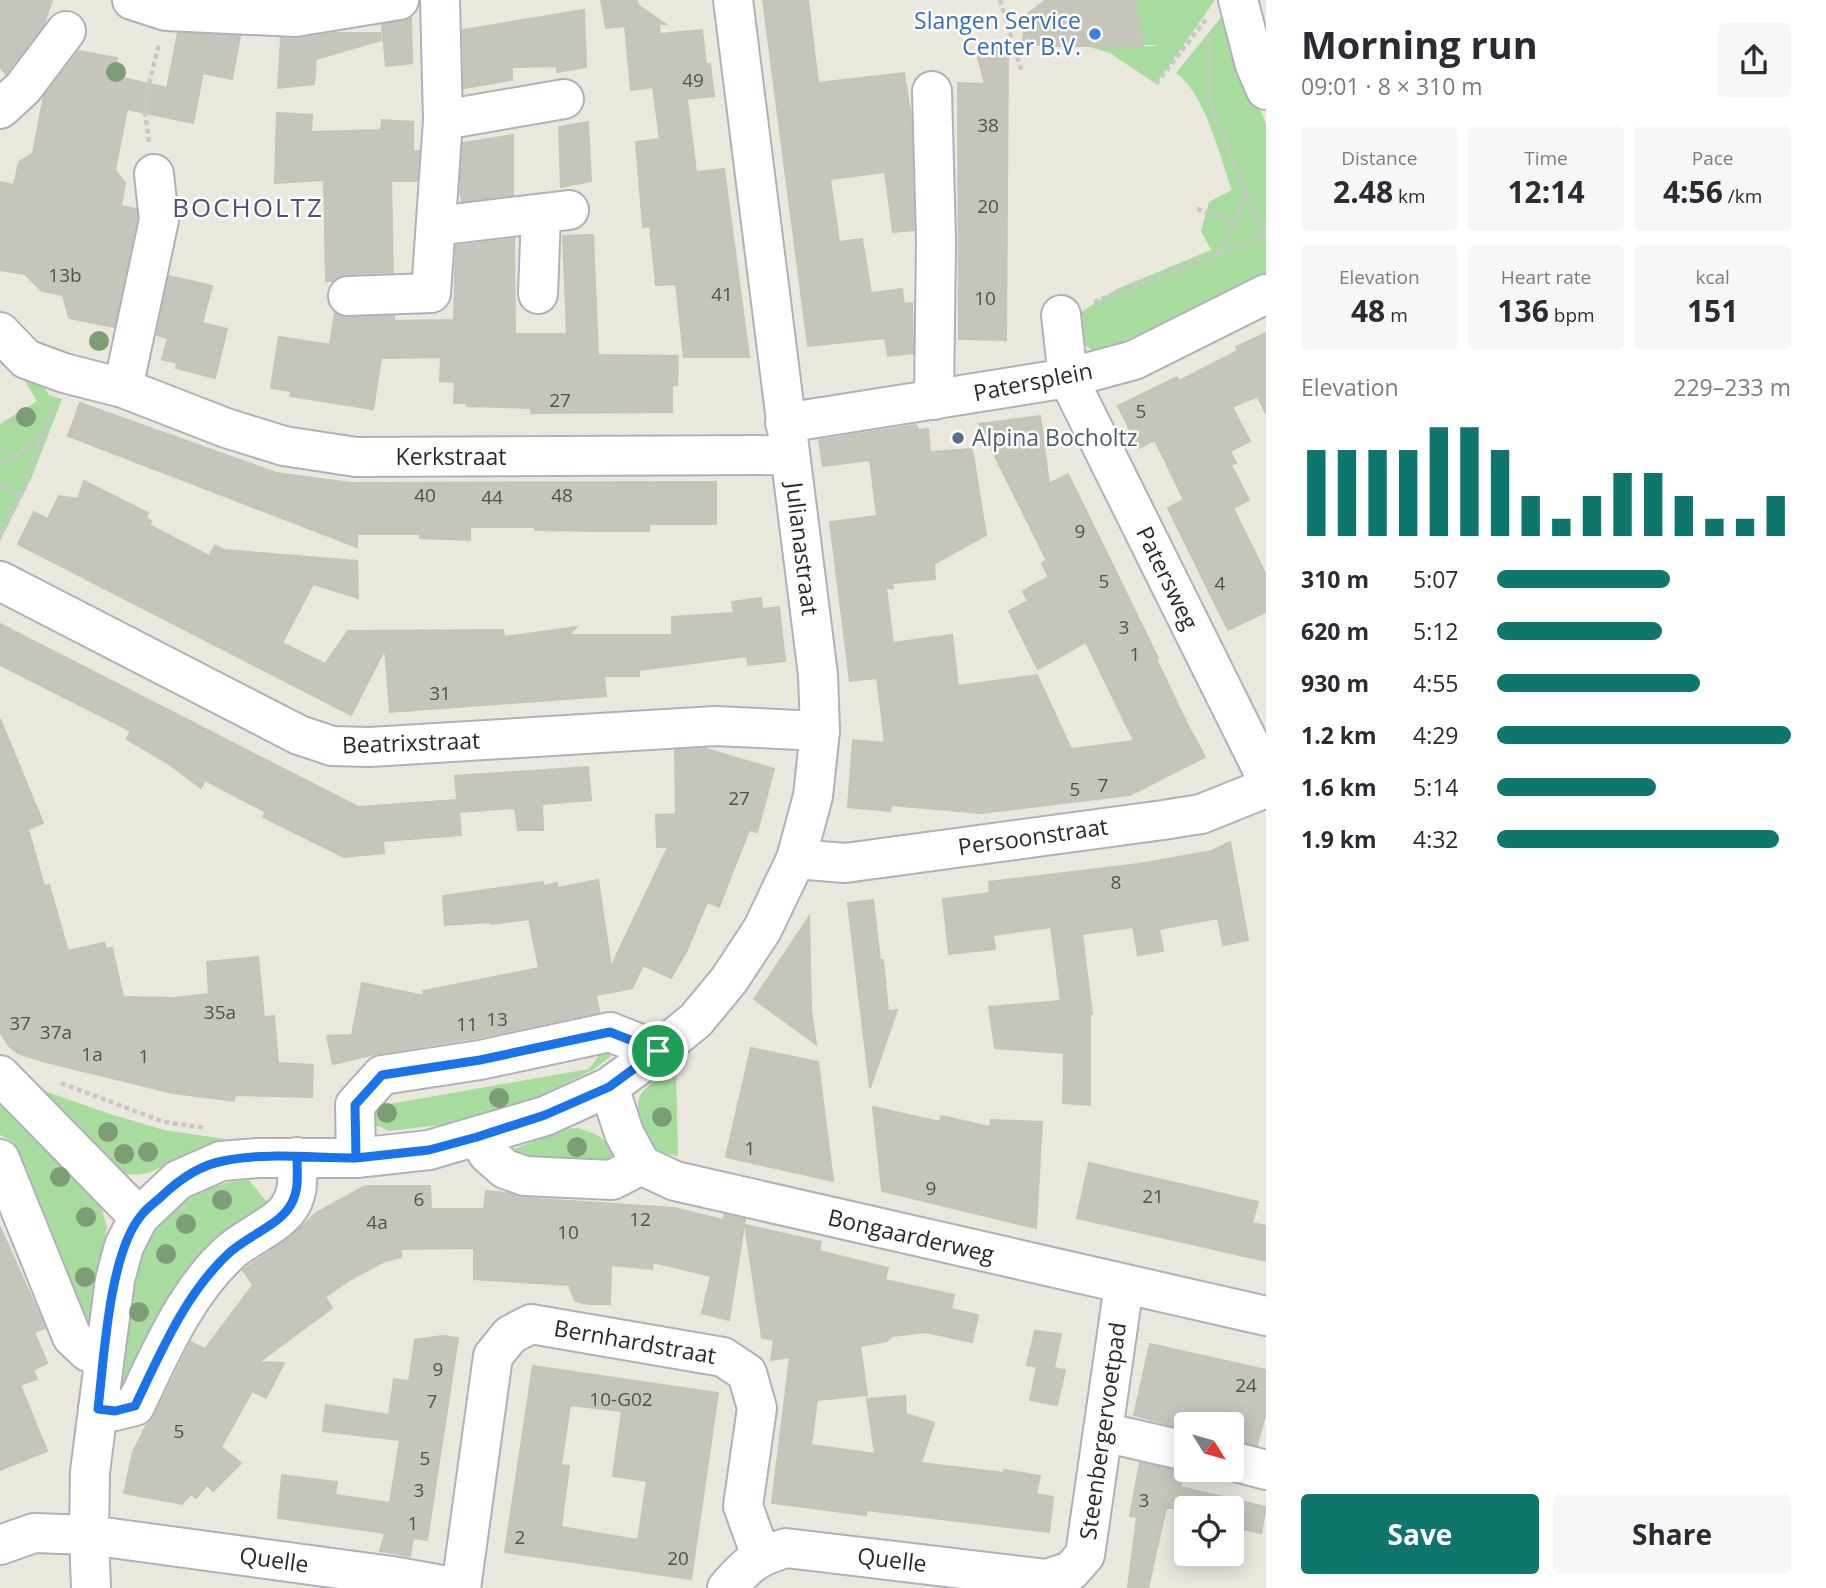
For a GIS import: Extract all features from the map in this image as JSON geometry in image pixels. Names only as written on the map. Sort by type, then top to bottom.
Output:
[{"type":"street","points":[[149,5],[295,17],[399,0]]},
{"type":"street","points":[[348,296],[431,293],[443,120],[440,0]]},
{"type":"street","name":"Julianastraat","points":[[91,1588],[90,1472],[98,1409],[115,1280],[124,1246],[139,1217],[178,1180],[221,1161],[297,1157],[356,1158],[429,1150],[545,1115],[609,1087],[696,1020],[729,980],[762,930],[796,859],[813,796],[820,731],[818,675],[733,0]]},
{"type":"street","points":[[1222,13],[1255,65],[1266,90]]},
{"type":"street","points":[[0,109],[23,88],[66,31]]},
{"type":"street","points":[[932,91],[936,240],[934,400]]},
{"type":"street","points":[[443,120],[565,99]]},
{"type":"street","points":[[123,388],[159,220],[153,174]]},
{"type":"street","points":[[436,226],[555,212],[538,294]]},
{"type":"street","name":"Patersplein","points":[[787,439],[934,400],[1068,378],[1134,360],[1266,294]]},
{"type":"street","points":[[1061,315],[1068,378]]},
{"type":"street","name":"Kerkstraat","points":[[0,332],[26,359],[64,373],[123,388],[226,428],[284,446],[356,457],[787,439]]},
{"type":"street","name":"Patersweg","points":[[1068,378],[1266,777]]},
{"type":"street","name":"Beatrixstraat","points":[[0,581],[299,735],[332,746],[370,747],[715,726],[820,731]]},
{"type":"street","name":"Persoonstraat","points":[[796,859],[845,863],[1163,820],[1201,814],[1266,788]]},
{"type":"street","points":[[356,1158],[355,1105],[382,1075],[480,1060],[610,1032],[658,1051]]},
{"type":"street","points":[[0,1075],[139,1217]]},
{"type":"street","points":[[477,1137],[488,1154],[505,1169],[525,1176],[612,1180],[641,1165],[624,1133],[609,1087]]},
{"type":"street","points":[[98,1409],[115,1411],[135,1406],[182,1314],[207,1276],[229,1253],[287,1211],[297,1195],[297,1157]]},
{"type":"street","points":[[0,1159],[72,1337],[88,1352],[105,1355]]},
{"type":"street","name":"Bongaarderweg","points":[[641,1165],[675,1181],[1266,1316]]},
{"type":"street","name":"Steenbergervoetpad","points":[[1071,1571],[1085,1555],[1124,1285]]},
{"type":"street","name":"Bernhardstraat","points":[[460,1588],[494,1356],[510,1335],[531,1324],[723,1357],[747,1373],[757,1408],[743,1506],[761,1556]]},
{"type":"street","points":[[1103,1432],[1174,1448]]},
{"type":"street","points":[[1244,1465],[1266,1471]]},
{"type":"street","name":"Quelle","points":[[0,1545],[34,1533],[89,1535],[392,1582],[460,1588]]},
{"type":"street","name":"Quelle","points":[[727,1588],[742,1570],[761,1556],[786,1548],[1047,1579],[1071,1571]]},
{"type":"path","points":[[1000,0],[1022,72]]},
{"type":"path","points":[[149,5],[144,104],[153,174]]},
{"type":"path","points":[[1156,84],[1222,13]]},
{"type":"path","points":[[1061,315],[1265,235],[1209,99],[1209,37],[1222,13]]},
{"type":"path","points":[[1218,254],[1234,222],[1245,190]]},
{"type":"path","points":[[1196,209],[1234,222]]},
{"type":"path","points":[[0,464],[43,438],[20,496],[0,534]]},
{"type":"path","points":[[0,485],[20,496]]},
{"type":"path","points":[[59,1083],[164,1122],[213,1129]]},
{"type":"green space","points":[[1134,0],[1215,0],[1156,84],[1110,53],[1086,46],[1157,46],[1141,45]]},
{"type":"green space","points":[[1223,15],[1266,124],[1266,277],[1104,350],[1092,350],[1082,343],[1078,314],[1117,289],[1211,250],[1201,231],[1209,202],[1232,190],[1203,110],[1186,82],[1176,73]]},
{"type":"green space","points":[[34,372],[49,395],[62,399],[31,479],[0,541],[0,424],[37,401],[24,380]]},
{"type":"green space","points":[[607,1044],[612,1050],[610,1057],[593,1070],[518,1106],[448,1124],[389,1131],[375,1125],[370,1116],[388,1085],[384,1105],[589,1069]]},
{"type":"green space","points":[[676,1066],[678,1156],[661,1152],[652,1146],[638,1114],[639,1100],[644,1090]]},
{"type":"green space","points":[[36,1088],[164,1130],[225,1139],[182,1156],[152,1172],[137,1175],[118,1172]]},
{"type":"green space","points":[[0,1101],[93,1196],[102,1210],[107,1227],[88,1330],[75,1316],[80,1304],[14,1142],[0,1135]]},
{"type":"green space","points":[[577,1128],[604,1140],[611,1151],[613,1168],[604,1172],[503,1153],[566,1129]]},
{"type":"green space","points":[[248,1179],[267,1202],[220,1236],[132,1394],[118,1394],[134,1279],[146,1244],[168,1215],[181,1204],[213,1187]]},
{"type":"building","points":[[0,0],[52,0],[44,24],[6,74],[0,67]]},
{"type":"building","points":[[601,0],[637,0],[638,5],[665,24],[659,24],[660,34],[702,30],[706,64],[710,64],[714,96],[687,99],[696,172],[724,169],[749,357],[684,357],[676,284],[656,285],[650,226],[643,227],[636,142],[660,139],[653,87],[631,90],[625,26],[606,28]]},
{"type":"building","points":[[763,0],[808,0],[818,83],[904,73],[911,118],[914,230],[893,232],[885,172],[830,179],[839,242],[862,239],[871,293],[902,289],[904,304],[912,303],[913,353],[888,356],[885,338],[808,346]]},
{"type":"building","points":[[1046,0],[1134,0],[1143,46],[1044,46],[1023,41],[1029,13]]},
{"type":"building","points":[[584,10],[586,67],[557,72],[557,66],[512,67],[512,80],[464,88],[463,30]]},
{"type":"building","points":[[411,18],[412,63],[386,66],[382,25]]},
{"type":"building","points":[[178,33],[240,36],[232,79],[203,73],[193,123],[127,109],[115,170],[125,183],[121,206],[136,209],[137,219],[114,327],[69,318],[63,295],[42,291],[25,274],[0,270],[0,182],[14,185],[19,162],[33,153],[44,96],[79,51],[117,58],[114,76],[167,88]]},
{"type":"building","points":[[334,33],[380,33],[381,40],[316,59],[314,84],[278,88],[281,38],[298,39]]},
{"type":"building","points":[[1008,43],[1006,340],[959,339],[958,83],[985,84],[976,50]]},
{"type":"building","points":[[277,113],[312,115],[311,132],[381,130],[382,120],[413,122],[413,152],[419,151],[417,181],[391,181],[393,272],[347,274],[333,281],[326,281],[324,180],[275,183]]},
{"type":"building","points":[[588,122],[591,181],[561,187],[559,127]]},
{"type":"building","points":[[513,135],[513,195],[462,201],[460,192],[463,143]]},
{"type":"building","points":[[593,235],[598,355],[678,356],[677,385],[672,385],[672,412],[531,413],[531,408],[467,406],[466,403],[454,403],[455,382],[440,381],[441,357],[381,358],[373,409],[290,396],[291,391],[271,388],[279,337],[330,345],[335,313],[349,318],[394,316],[394,321],[454,320],[456,246],[514,239],[515,334],[567,334],[563,236]]},
{"type":"building","points":[[169,276],[212,286],[202,323],[227,329],[215,378],[176,368],[177,363],[162,359],[168,338],[157,335]]},
{"type":"building","points":[[1266,333],[1266,414],[1258,396],[1232,407],[1250,441],[1230,451],[1236,463],[1231,465],[1249,500],[1233,508],[1266,575],[1266,612],[1228,630],[1168,508],[1184,500],[1155,440],[1139,448],[1118,406],[1177,377],[1179,381],[1238,351],[1236,347]]},
{"type":"building","points":[[80,403],[276,473],[351,483],[716,482],[716,524],[649,524],[649,531],[470,527],[470,540],[420,538],[420,534],[357,534],[357,547],[68,436]]},
{"type":"building","points":[[1040,416],[1049,484],[1068,474],[1205,757],[1130,795],[981,813],[891,805],[890,811],[848,807],[853,740],[885,743],[877,678],[850,681],[830,522],[877,516],[870,460],[823,466],[819,440],[916,425],[919,430],[928,429],[930,452],[972,449],[986,535],[934,564],[935,579],[892,583],[893,588],[886,588],[893,643],[952,635],[958,686],[1037,675],[1071,749],[1134,741],[1086,642],[1038,669],[1009,611],[1028,601],[1023,591],[1049,577],[1042,563],[1047,561],[979,424]]},
{"type":"building","points":[[84,481],[148,513],[146,518],[151,521],[149,525],[209,556],[215,546],[225,550],[357,561],[358,598],[313,584],[282,643],[325,664],[348,631],[503,630],[504,637],[576,627],[569,635],[672,635],[672,617],[734,613],[732,602],[761,598],[762,609],[779,607],[785,661],[748,665],[747,656],[639,670],[639,676],[604,676],[606,696],[390,712],[385,649],[351,715],[18,544],[34,512],[48,519],[59,496],[78,499]]},
{"type":"building","points":[[0,624],[358,807],[457,800],[455,776],[588,767],[591,800],[542,804],[543,830],[518,830],[515,808],[459,812],[461,835],[383,841],[384,853],[344,857],[263,817],[266,812],[205,780],[201,788],[169,764],[127,739],[131,731],[0,665]]},
{"type":"building","points":[[0,719],[43,823],[28,829],[44,886],[49,885],[68,951],[104,943],[106,949],[112,948],[123,997],[174,998],[209,994],[207,962],[258,957],[264,1017],[274,1016],[278,1063],[313,1065],[312,1097],[235,1095],[234,1101],[173,1093],[42,1061],[18,1053],[10,1047],[0,1032]]},
{"type":"building","points":[[706,749],[774,769],[757,832],[749,830],[719,907],[707,902],[687,950],[671,978],[643,965],[632,988],[596,995],[599,1012],[333,1064],[327,1036],[352,1035],[362,983],[424,996],[423,991],[539,968],[529,919],[491,924],[445,925],[443,896],[543,882],[543,886],[557,883],[558,888],[598,880],[611,967],[668,847],[657,847],[656,815],[676,814],[675,750]]},
{"type":"building","points":[[1230,842],[1248,940],[1223,945],[1218,918],[1159,929],[1163,951],[1138,955],[1133,927],[1082,934],[1092,1014],[1090,1105],[1063,1103],[1064,1053],[995,1048],[989,1007],[1061,1001],[1051,927],[993,935],[995,949],[949,954],[943,899],[990,893],[989,882],[1139,864],[1212,851]]},
{"type":"building","points":[[873,900],[888,1011],[897,1010],[870,1088],[848,903]]},
{"type":"building","points":[[809,917],[811,1010],[816,1044],[754,999]]},
{"type":"building","points":[[751,1048],[818,1062],[833,1181],[726,1157]]},
{"type":"building","points":[[873,1107],[940,1122],[941,1116],[990,1127],[991,1120],[1042,1122],[1036,1228],[882,1191]]},
{"type":"building","points":[[1089,1163],[1258,1202],[1252,1223],[1266,1226],[1266,1261],[1077,1218]]},
{"type":"building","points":[[365,1186],[430,1186],[431,1209],[484,1209],[486,1191],[524,1198],[674,1208],[723,1220],[725,1215],[745,1219],[729,1320],[702,1313],[711,1276],[653,1262],[652,1269],[611,1265],[610,1304],[588,1304],[575,1301],[569,1285],[474,1279],[474,1248],[401,1249],[401,1257],[385,1261],[325,1297],[332,1308],[259,1362],[284,1363],[266,1398],[252,1391],[221,1447],[241,1463],[213,1491],[207,1485],[196,1498],[191,1494],[182,1504],[124,1493],[133,1452],[147,1424],[155,1415],[191,1342],[205,1349],[253,1285],[243,1270],[290,1238],[316,1213]]},
{"type":"building","points":[[745,1225],[821,1242],[819,1251],[888,1268],[885,1280],[954,1295],[951,1309],[978,1315],[972,1342],[926,1332],[892,1336],[887,1341],[860,1346],[867,1395],[817,1400],[811,1445],[875,1454],[867,1399],[905,1396],[906,1414],[934,1423],[921,1463],[1040,1476],[1036,1494],[1053,1497],[1049,1532],[866,1510],[866,1515],[772,1503],[790,1357],[771,1360],[774,1340],[762,1338]]},
{"type":"building","points":[[0,1227],[45,1328],[34,1332],[47,1363],[33,1370],[37,1379],[20,1385],[47,1451],[0,1470]]},
{"type":"building","points":[[1035,1331],[1061,1334],[1054,1368],[1065,1370],[1057,1405],[1030,1400],[1037,1367],[1027,1365]]},
{"type":"building","points":[[443,1336],[458,1338],[427,1540],[413,1538],[410,1556],[380,1551],[385,1533],[278,1518],[282,1475],[337,1482],[335,1495],[390,1503],[400,1440],[323,1431],[326,1405],[389,1415],[394,1379],[409,1381],[415,1340]]},
{"type":"building","points":[[1150,1344],[1266,1370],[1266,1412],[1257,1445],[1244,1442],[1244,1412],[1174,1412],[1174,1426],[1134,1415]]},
{"type":"building","points":[[533,1366],[718,1393],[691,1579],[505,1552]],"holes":[[[570,1405],[622,1411],[613,1476],[647,1481],[638,1540],[561,1527],[569,1466],[561,1465]]]},
{"type":"building","points":[[1140,1463],[1174,1470],[1174,1482],[1181,1482],[1180,1487],[1219,1496],[1174,1496],[1174,1508],[1166,1508],[1148,1588],[1128,1588],[1137,1517],[1130,1516]]},
{"type":"building","points":[[1244,1502],[1266,1507],[1261,1533],[1244,1529]]},
{"type":"place","name":"Slangen Service Center B.V.","points":[[1095,34]]},
{"type":"place","name":"Alpina Bocholtz","points":[[958,438]]},
{"type":"district","name":"BOCHOLTZ","points":[[248,208]]},
{"type":"route","points":[[658,1051],[609,1087],[545,1115],[477,1137],[429,1150],[356,1158],[297,1157],[297,1195],[287,1211],[229,1253],[207,1276],[182,1314],[135,1406],[115,1411],[98,1409],[115,1280],[124,1246],[139,1217],[178,1180],[221,1161],[297,1157],[356,1158],[355,1105],[382,1075],[480,1060],[610,1032],[658,1051]]}]
